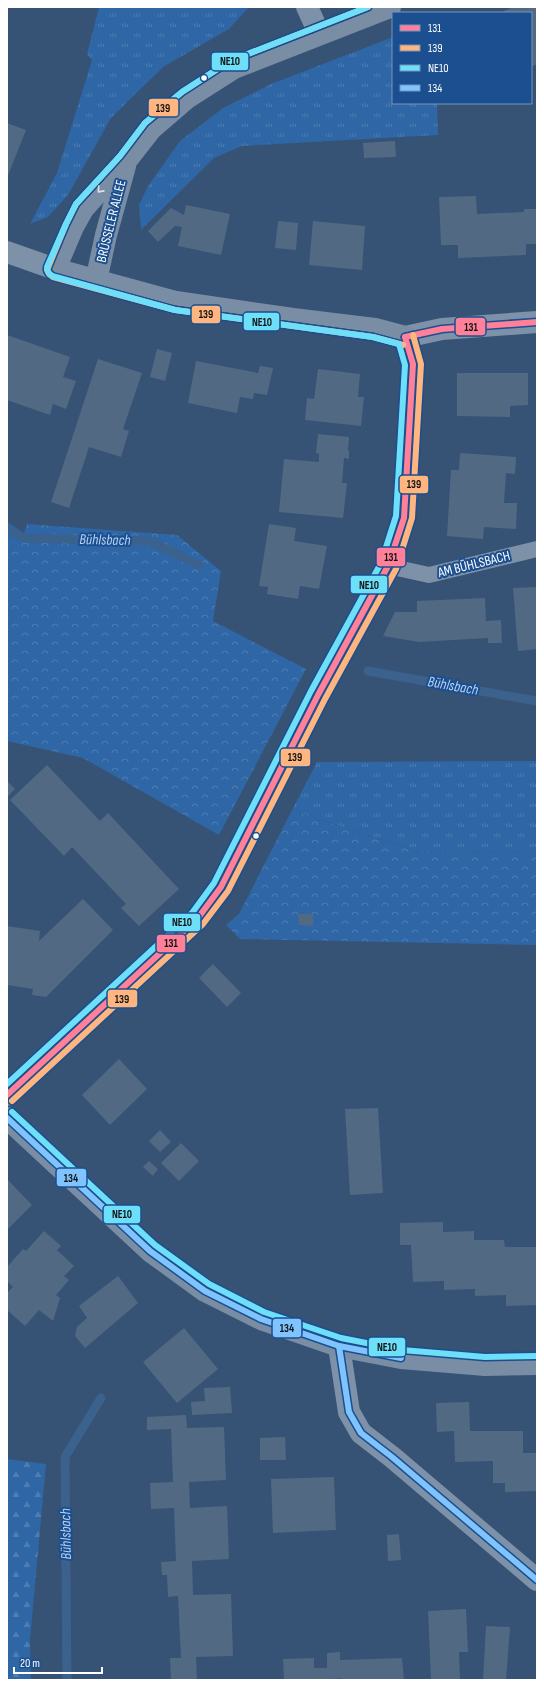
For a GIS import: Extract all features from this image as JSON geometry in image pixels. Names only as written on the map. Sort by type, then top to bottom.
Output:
[{"type":"street","points":[[308,7],[319,33]]},
{"type":"street","name":"BRÜSSELER ALLEE","points":[[55,269],[83,209],[126,161],[151,130],[187,98],[234,68],[319,33],[390,7]]},
{"type":"street","name":"BRÜSSELER ALLEE","points":[[96,281],[106,235],[126,161]]},
{"type":"street","points":[[7,252],[55,269],[176,302],[375,329],[406,337],[442,329],[537,322]]},
{"type":"street","points":[[7,1095],[198,918],[220,887],[318,695],[388,566],[404,518],[414,364],[406,337]]},
{"type":"street","points":[[7,1118],[150,1251],[205,1291],[261,1319],[339,1346],[401,1358],[485,1365],[537,1364]]},
{"type":"street","points":[[339,1346],[349,1412],[361,1433],[392,1457],[537,1580]]},
{"type":"lane","name":"AM BÜHLSBACH","points":[[388,566],[429,575],[537,549]]},
{"type":"green space","points":[[99,7],[249,7],[229,29],[163,67],[111,118],[68,195],[48,217],[30,224],[57,173],[92,60],[87,54]]},
{"type":"green space","points":[[392,37],[392,104],[437,104],[438,135],[242,146],[214,158],[141,230],[139,205],[148,186],[180,141],[223,108],[271,84]]},
{"type":"green space","points":[[7,522],[24,533],[27,524],[177,535],[221,571],[213,621],[306,669],[219,835],[83,758],[7,741]]},
{"type":"green space","points":[[537,761],[537,852],[415,851],[292,810],[317,762]]},
{"type":"green space","points":[[292,810],[415,851],[537,852],[537,945],[240,939],[226,925],[239,914]]},
{"type":"green space","points":[[7,1459],[46,1464],[30,1640],[31,1680],[7,1680]]},
{"type":"building","points":[[514,7],[537,7],[537,64],[532,66],[532,12],[502,12]]},
{"type":"building","points":[[7,123],[26,130],[7,178]]},
{"type":"building","points":[[395,141],[396,157],[364,158],[363,143]]},
{"type":"building","points":[[476,196],[477,214],[524,212],[524,209],[537,209],[537,244],[526,244],[526,255],[458,258],[458,245],[441,245],[439,197]]},
{"type":"building","points":[[186,205],[230,214],[221,255],[178,246],[182,227],[175,226],[158,242],[148,231],[171,208],[184,215]]},
{"type":"building","points":[[278,221],[298,223],[296,250],[275,248]]},
{"type":"building","points":[[313,221],[365,226],[362,270],[309,265]]},
{"type":"building","points":[[7,335],[70,357],[63,377],[76,381],[66,409],[53,404],[50,415],[7,400]]},
{"type":"building","points":[[157,349],[172,353],[165,381],[150,377]]},
{"type":"building","points":[[98,359],[142,373],[123,429],[129,431],[121,457],[89,447],[69,508],[51,502]]},
{"type":"building","points":[[196,361],[258,373],[260,366],[273,368],[267,395],[254,393],[253,399],[240,397],[237,413],[188,403]]},
{"type":"building","points":[[318,369],[360,374],[358,397],[364,397],[361,426],[305,420],[307,398],[314,399]]},
{"type":"building","points":[[457,373],[528,373],[528,405],[510,406],[510,417],[457,416]]},
{"type":"building","points":[[318,434],[349,437],[349,459],[344,458],[342,483],[347,483],[343,518],[279,512],[284,459],[319,462],[319,454],[316,453]]},
{"type":"building","points":[[460,453],[516,457],[515,474],[506,473],[504,503],[517,503],[516,529],[484,527],[483,539],[447,536],[451,470],[459,470]]},
{"type":"building","points":[[269,524],[296,528],[294,541],[327,546],[319,589],[300,586],[298,599],[267,594],[268,587],[259,586]]},
{"type":"building","points":[[537,587],[537,649],[518,651],[513,588]]},
{"type":"building","points":[[485,598],[486,621],[501,620],[502,643],[488,643],[488,638],[419,642],[383,636],[395,612],[417,612],[417,601]]},
{"type":"building","points":[[47,765],[100,821],[108,813],[179,889],[139,926],[121,908],[126,904],[72,847],[64,856],[10,800]]},
{"type":"building","points":[[7,781],[15,789],[7,797]]},
{"type":"building","points":[[83,899],[113,930],[46,997],[32,995],[33,989],[7,985],[7,926],[40,931],[39,941]]},
{"type":"building","points":[[298,914],[313,914],[313,926],[299,925]]},
{"type":"building","points":[[213,964],[241,993],[227,1007],[199,978]]},
{"type":"building","points":[[119,1059],[147,1089],[110,1125],[82,1095]]},
{"type":"building","points":[[378,1108],[383,1193],[350,1195],[345,1109]]},
{"type":"building","points":[[160,1130],[171,1142],[160,1152],[149,1141]]},
{"type":"building","points":[[181,1143],[199,1161],[179,1181],[161,1163]]},
{"type":"building","points":[[149,1161],[158,1169],[153,1176],[143,1167]]},
{"type":"building","points":[[7,1179],[32,1205],[7,1230]]},
{"type":"building","points":[[443,1222],[443,1232],[474,1231],[474,1240],[504,1240],[505,1247],[537,1247],[537,1305],[506,1306],[506,1295],[475,1296],[475,1289],[444,1290],[444,1281],[413,1282],[411,1245],[400,1245],[400,1223]]},
{"type":"building","points":[[44,1231],[61,1246],[57,1250],[74,1266],[64,1276],[69,1280],[56,1295],[60,1298],[53,1321],[39,1310],[25,1326],[7,1310],[7,1293],[13,1287],[7,1281],[7,1267],[23,1249],[26,1251]]},
{"type":"building","points":[[118,1276],[138,1303],[85,1348],[75,1336],[77,1327],[87,1318],[79,1306]]},
{"type":"building","points":[[184,1328],[218,1369],[177,1403],[143,1362]]},
{"type":"building","points":[[230,1387],[232,1413],[192,1415],[191,1402],[205,1401],[204,1388]]},
{"type":"building","points":[[469,1402],[470,1431],[523,1431],[523,1453],[537,1453],[537,1491],[505,1492],[505,1483],[493,1483],[493,1461],[455,1462],[454,1431],[437,1432],[436,1403]]},
{"type":"building","points":[[186,1415],[187,1428],[224,1427],[226,1480],[189,1482],[190,1508],[227,1506],[229,1559],[192,1561],[193,1595],[231,1594],[233,1656],[196,1657],[197,1680],[171,1680],[170,1658],[181,1658],[178,1596],[168,1597],[167,1575],[162,1575],[161,1562],[176,1561],[174,1508],[151,1509],[150,1483],[173,1482],[171,1429],[147,1430],[147,1417]]},
{"type":"building","points":[[285,1437],[286,1460],[260,1460],[260,1438]]},
{"type":"building","points":[[334,1477],[336,1530],[273,1533],[271,1479]]},
{"type":"building","points":[[399,1534],[401,1560],[388,1561],[387,1535]]},
{"type":"building","points":[[466,1609],[468,1652],[459,1652],[460,1680],[431,1680],[428,1611]]},
{"type":"building","points":[[486,1626],[510,1627],[506,1680],[483,1680]]},
{"type":"building","points":[[340,1652],[340,1660],[402,1658],[404,1680],[341,1680],[341,1678],[328,1680],[284,1680],[283,1659],[314,1658],[314,1668],[327,1668],[327,1653]]},
{"type":"waterway","name":"Bühlsbach","points":[[7,530],[25,538],[150,541],[199,565]]},
{"type":"waterway","name":"Bühlsbach","points":[[368,671],[537,701]]},
{"type":"waterway","name":"Bühlsbach","points":[[67,1680],[65,1457],[101,1398]]},
{"type":"transit line","name":"139","points":[[368,7],[230,61],[182,92],[145,123],[120,156],[76,204],[47,270],[53,277],[175,310],[373,337],[403,345]]},
{"type":"transit line","name":"NE10","points":[[7,1084],[192,913],[214,883],[311,691],[381,563],[396,516],[405,365],[399,344],[373,337],[175,310],[52,276],[48,272],[47,267],[76,204],[120,156],[145,123],[182,92],[230,61],[368,7]]},
{"type":"transit line","name":"131","points":[[405,337],[442,329],[537,322]]},
{"type":"transit line","name":"139","points":[[12,1101],[203,924],[228,891],[325,699],[396,569],[412,518],[421,364],[413,335]]},
{"type":"transit line","name":"131","points":[[7,1095],[198,918],[221,887],[318,695],[388,566],[404,518],[413,364],[405,337]]},
{"type":"transit line","name":"NE10","points":[[12,1112],[155,1245],[209,1284],[264,1312],[341,1338],[402,1350],[485,1357],[537,1356]]},
{"type":"transit line","name":"134","points":[[7,1118],[150,1251],[205,1291],[261,1319],[339,1346],[401,1358]]},
{"type":"transit line","name":"134","points":[[339,1346],[349,1412],[361,1433],[392,1457],[537,1580]]}]
